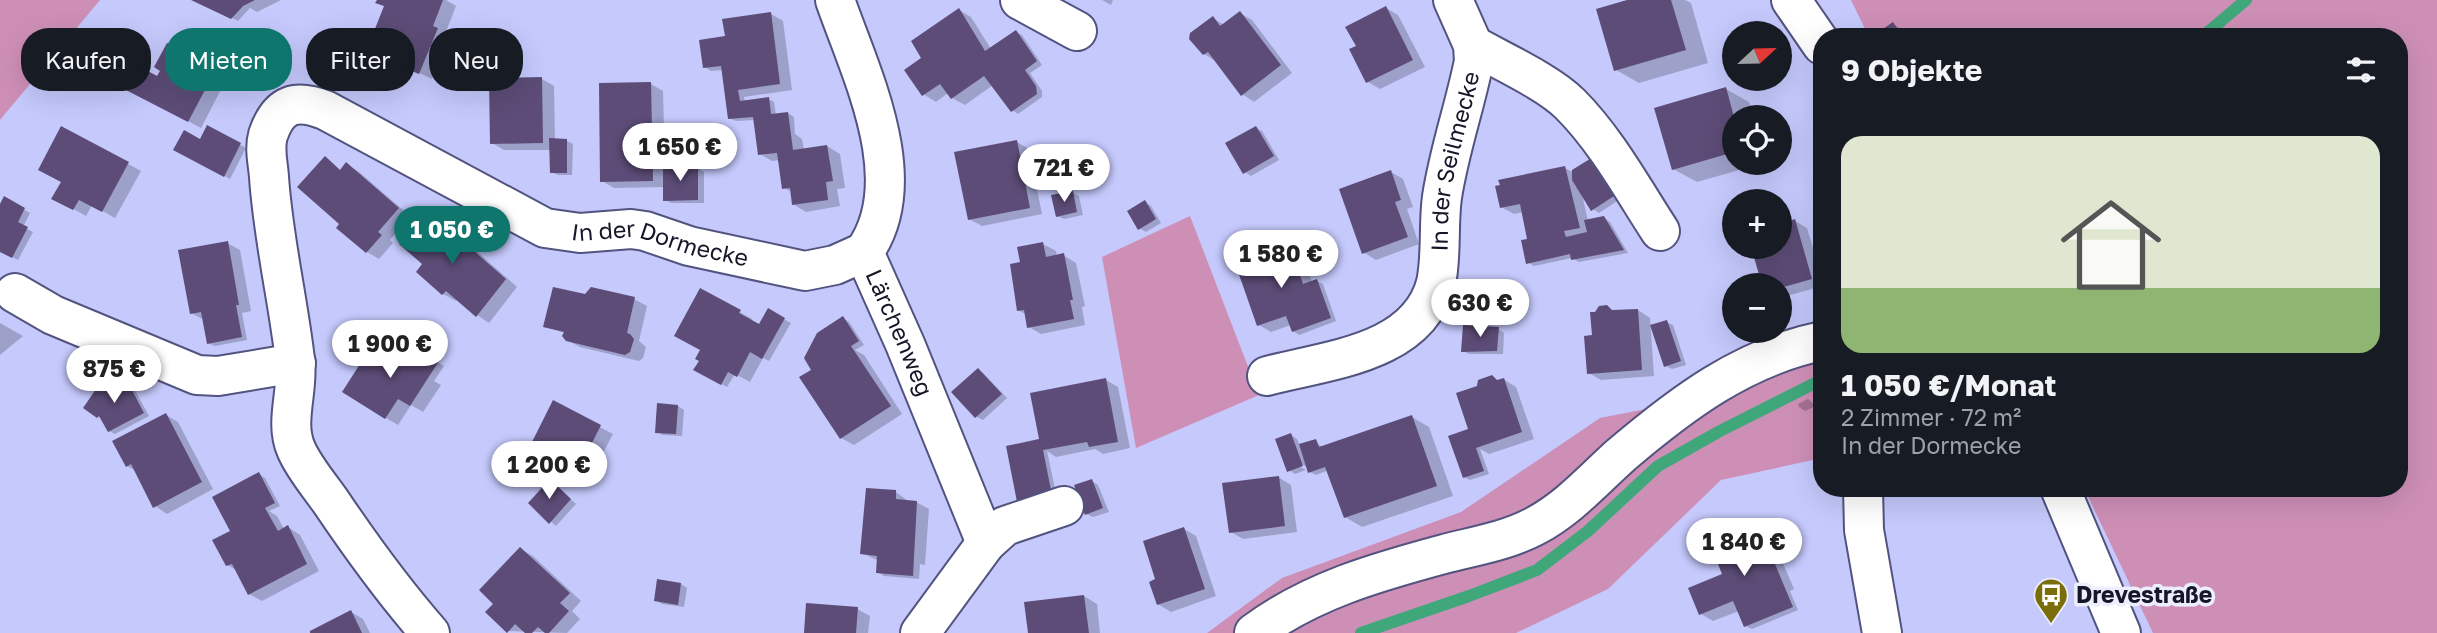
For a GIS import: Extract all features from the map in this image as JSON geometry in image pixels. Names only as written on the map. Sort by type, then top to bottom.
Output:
[{"type":"street","name":"Lärchenweg","points":[[835,0],[883,147],[883,206],[878,227],[864,252],[905,344],[986,543]]},
{"type":"street","points":[[1020,0],[1077,31]]},
{"type":"street","name":"In der Seilmecke","points":[[1268,376],[1358,353],[1397,336],[1411,327],[1423,313],[1436,281],[1442,197],[1474,61],[1473,45],[1453,0]]},
{"type":"street","points":[[1791,0],[1813,32]]},
{"type":"street","name":"In der Seilmecke","points":[[1473,45],[1549,88],[1569,103],[1599,139],[1660,231]]},
{"type":"street","name":"In der Dormecke","points":[[430,633],[404,604],[364,550],[296,450],[291,422],[296,363],[271,208],[266,152],[268,136],[276,119],[286,107],[295,103],[308,103],[325,110],[545,228],[580,233],[631,229],[645,231],[689,246],[805,271],[835,265],[864,252]]},
{"type":"street","points":[[15,293],[53,315],[197,375],[218,376],[296,363]]},
{"type":"street","points":[[1254,633],[1309,598],[1360,578],[1500,540],[1533,527],[1573,501],[1620,456],[1713,383],[1745,366],[1813,343]]},
{"type":"street","points":[[1863,497],[1864,530],[1882,633]]},
{"type":"street","points":[[2064,497],[2121,633]]},
{"type":"street","points":[[920,633],[986,543],[1005,526],[1064,506]]},
{"type":"shaded area","points":[[0,0],[100,0],[77,28],[21,28],[21,91],[24,91],[0,120]]},
{"type":"shaded area","points":[[1851,0],[2437,0],[2437,633],[2153,633],[2088,497],[2408,497],[2408,28],[1865,28]]},
{"type":"shaded area","points":[[1190,216],[1259,395],[1136,448],[1102,257]]},
{"type":"shaded area","points":[[1813,362],[1813,460],[1721,480],[1608,589],[1516,633],[1207,633],[1282,578],[1461,512],[1600,418],[1733,392]]},
{"type":"building","points":[[191,0],[255,0],[243,6],[231,19]]},
{"type":"building","points":[[377,0],[443,0],[433,26],[438,28],[429,28],[429,50],[419,74],[415,72],[415,28],[375,28],[384,6],[375,3]]},
{"type":"building","points":[[1627,0],[1671,0],[1686,50],[1614,71],[1596,9]]},
{"type":"building","points":[[1386,6],[1413,60],[1366,83],[1349,49],[1356,46],[1345,27]]},
{"type":"building","points":[[959,8],[985,51],[1016,30],[1037,61],[1025,70],[1036,86],[1037,94],[1011,112],[984,76],[951,99],[940,84],[922,96],[904,70],[921,58],[911,41]]},
{"type":"building","points":[[1240,11],[1281,65],[1241,96],[1208,52],[1203,55],[1189,39],[1190,33],[1213,16],[1220,26]]},
{"type":"building","points":[[771,12],[780,84],[738,90],[740,101],[769,97],[771,114],[788,112],[793,150],[827,145],[833,181],[826,182],[828,200],[792,205],[790,188],[782,189],[777,153],[758,155],[753,117],[728,119],[721,66],[703,68],[699,40],[725,36],[722,19]]},
{"type":"building","points":[[1893,22],[1897,28],[1884,28]]},
{"type":"building","points":[[165,47],[165,91],[204,91],[188,122],[128,91],[151,91],[151,73],[157,76],[160,71],[154,67]]},
{"type":"building","points":[[523,77],[542,77],[543,143],[490,144],[489,91],[523,91]]},
{"type":"building","points":[[651,82],[653,181],[600,182],[599,83]]},
{"type":"building","points":[[1722,88],[1722,91],[1727,91],[1731,105],[1722,105],[1722,155],[1672,170],[1654,108]]},
{"type":"building","points":[[207,125],[241,143],[224,177],[173,150],[184,130],[200,139]]},
{"type":"building","points":[[61,126],[129,162],[102,212],[79,200],[73,210],[51,199],[61,182],[38,170]]},
{"type":"building","points":[[1256,126],[1274,156],[1243,174],[1225,143]]},
{"type":"building","points":[[549,138],[567,139],[567,173],[550,173]]},
{"type":"building","points":[[1017,140],[1030,208],[968,220],[954,152]]},
{"type":"building","points":[[325,156],[340,170],[346,162],[399,208],[378,232],[382,235],[366,253],[336,228],[339,224],[297,187]]},
{"type":"building","points":[[1593,157],[1617,194],[1591,211],[1572,180],[1572,170]]},
{"type":"building","points":[[663,166],[698,166],[698,200],[663,201]]},
{"type":"building","points":[[1565,166],[1580,228],[1564,231],[1566,237],[1587,232],[1584,220],[1604,216],[1624,250],[1571,260],[1570,254],[1526,264],[1521,240],[1527,239],[1520,204],[1500,208],[1495,186],[1500,185],[1498,180]]},
{"type":"building","points":[[1391,170],[1401,200],[1395,202],[1408,237],[1362,254],[1339,189]]},
{"type":"building","points":[[1073,191],[1077,212],[1056,217],[1051,195]]},
{"type":"building","points":[[4,196],[25,208],[18,222],[28,227],[12,258],[0,252],[0,204]]},
{"type":"building","points":[[1145,200],[1156,219],[1138,230],[1127,211]]},
{"type":"building","points":[[424,215],[447,235],[451,231],[506,279],[476,317],[446,291],[442,295],[416,272],[422,264],[399,244]]},
{"type":"building","points":[[1795,219],[1812,279],[1792,285],[1792,273],[1759,273],[1754,259],[1792,259],[1792,220]]},
{"type":"building","points":[[228,241],[242,337],[207,344],[201,312],[190,314],[178,250]]},
{"type":"building","points":[[1043,242],[1046,257],[1064,253],[1074,319],[1027,328],[1024,310],[1017,311],[1010,264],[1020,262],[1017,247]]},
{"type":"building","points":[[1289,243],[1303,284],[1317,279],[1331,318],[1292,332],[1286,316],[1257,326],[1235,263]]},
{"type":"building","points":[[553,287],[585,294],[591,287],[635,297],[627,333],[634,339],[630,352],[625,355],[566,341],[562,336],[564,332],[543,327]]},
{"type":"building","points":[[700,288],[741,310],[739,313],[759,324],[768,308],[785,318],[762,359],[750,352],[737,377],[728,372],[721,385],[693,370],[699,361],[695,359],[700,350],[674,336]]},
{"type":"building","points":[[1607,305],[1612,310],[1638,309],[1642,370],[1587,374],[1584,336],[1592,335],[1590,312],[1595,312],[1599,306]]},
{"type":"building","points":[[843,316],[859,341],[851,346],[891,406],[840,439],[799,377],[811,370],[804,358],[817,333]]},
{"type":"building","points":[[1667,320],[1681,361],[1664,367],[1650,325]]},
{"type":"building","points":[[1463,325],[1499,327],[1497,351],[1461,352]]},
{"type":"building","points":[[411,344],[439,361],[410,406],[398,399],[385,419],[342,392],[369,350],[386,360],[391,353],[402,359]]},
{"type":"building","points":[[978,368],[1002,394],[975,418],[951,392]]},
{"type":"building","points":[[1492,375],[1497,380],[1504,378],[1522,432],[1476,448],[1484,471],[1463,478],[1448,436],[1468,429],[1456,393],[1477,386],[1478,380]]},
{"type":"building","points":[[125,377],[144,413],[108,432],[99,416],[97,418],[83,408],[103,379],[117,389]]},
{"type":"building","points":[[1106,378],[1118,442],[1089,447],[1087,442],[1043,450],[1052,495],[1018,507],[1006,446],[1039,439],[1030,393]]},
{"type":"building","points":[[553,400],[601,425],[580,467],[532,442]]},
{"type":"building","points":[[657,403],[678,405],[676,434],[655,433]]},
{"type":"building","points":[[166,413],[202,482],[153,508],[131,464],[126,467],[112,441]]},
{"type":"building","points":[[1412,415],[1437,486],[1344,518],[1325,467],[1308,473],[1299,444],[1316,439],[1319,447]]},
{"type":"building","points":[[1291,433],[1303,466],[1287,472],[1275,439]]},
{"type":"building","points":[[259,472],[275,503],[265,508],[278,531],[288,525],[307,564],[248,595],[232,564],[226,566],[212,540],[230,531],[212,497]]},
{"type":"building","points":[[1279,476],[1285,526],[1229,533],[1222,483]]},
{"type":"building","points":[[550,479],[571,499],[549,524],[528,503]]},
{"type":"building","points":[[1092,479],[1103,508],[1085,515],[1074,485]]},
{"type":"building","points":[[866,488],[896,490],[896,499],[917,501],[913,576],[876,573],[877,556],[860,554]]},
{"type":"building","points":[[1741,520],[1752,525],[1757,535],[1762,533],[1793,607],[1744,627],[1733,601],[1699,615],[1688,588],[1722,574],[1714,554],[1729,547],[1725,536],[1729,524]]},
{"type":"building","points":[[1184,527],[1205,589],[1157,605],[1149,582],[1155,579],[1143,541]]},
{"type":"building","points":[[520,547],[570,593],[560,603],[569,611],[549,633],[538,627],[532,633],[525,633],[515,624],[507,633],[485,612],[493,604],[479,590]]},
{"type":"building","points":[[657,579],[681,583],[678,605],[654,601]]},
{"type":"building","points":[[1084,595],[1089,633],[1028,633],[1024,602]]},
{"type":"building","points":[[806,603],[858,607],[856,633],[804,633]]},
{"type":"building","points":[[351,610],[362,633],[310,633],[310,631]]},
{"type":"waterway","points":[[2213,28],[2246,0]]},
{"type":"waterway","points":[[1361,633],[1537,570],[1588,531],[1658,466],[1813,384]]},
{"type":"place","name":"Drevestraße","points":[[2051,625]]}]
